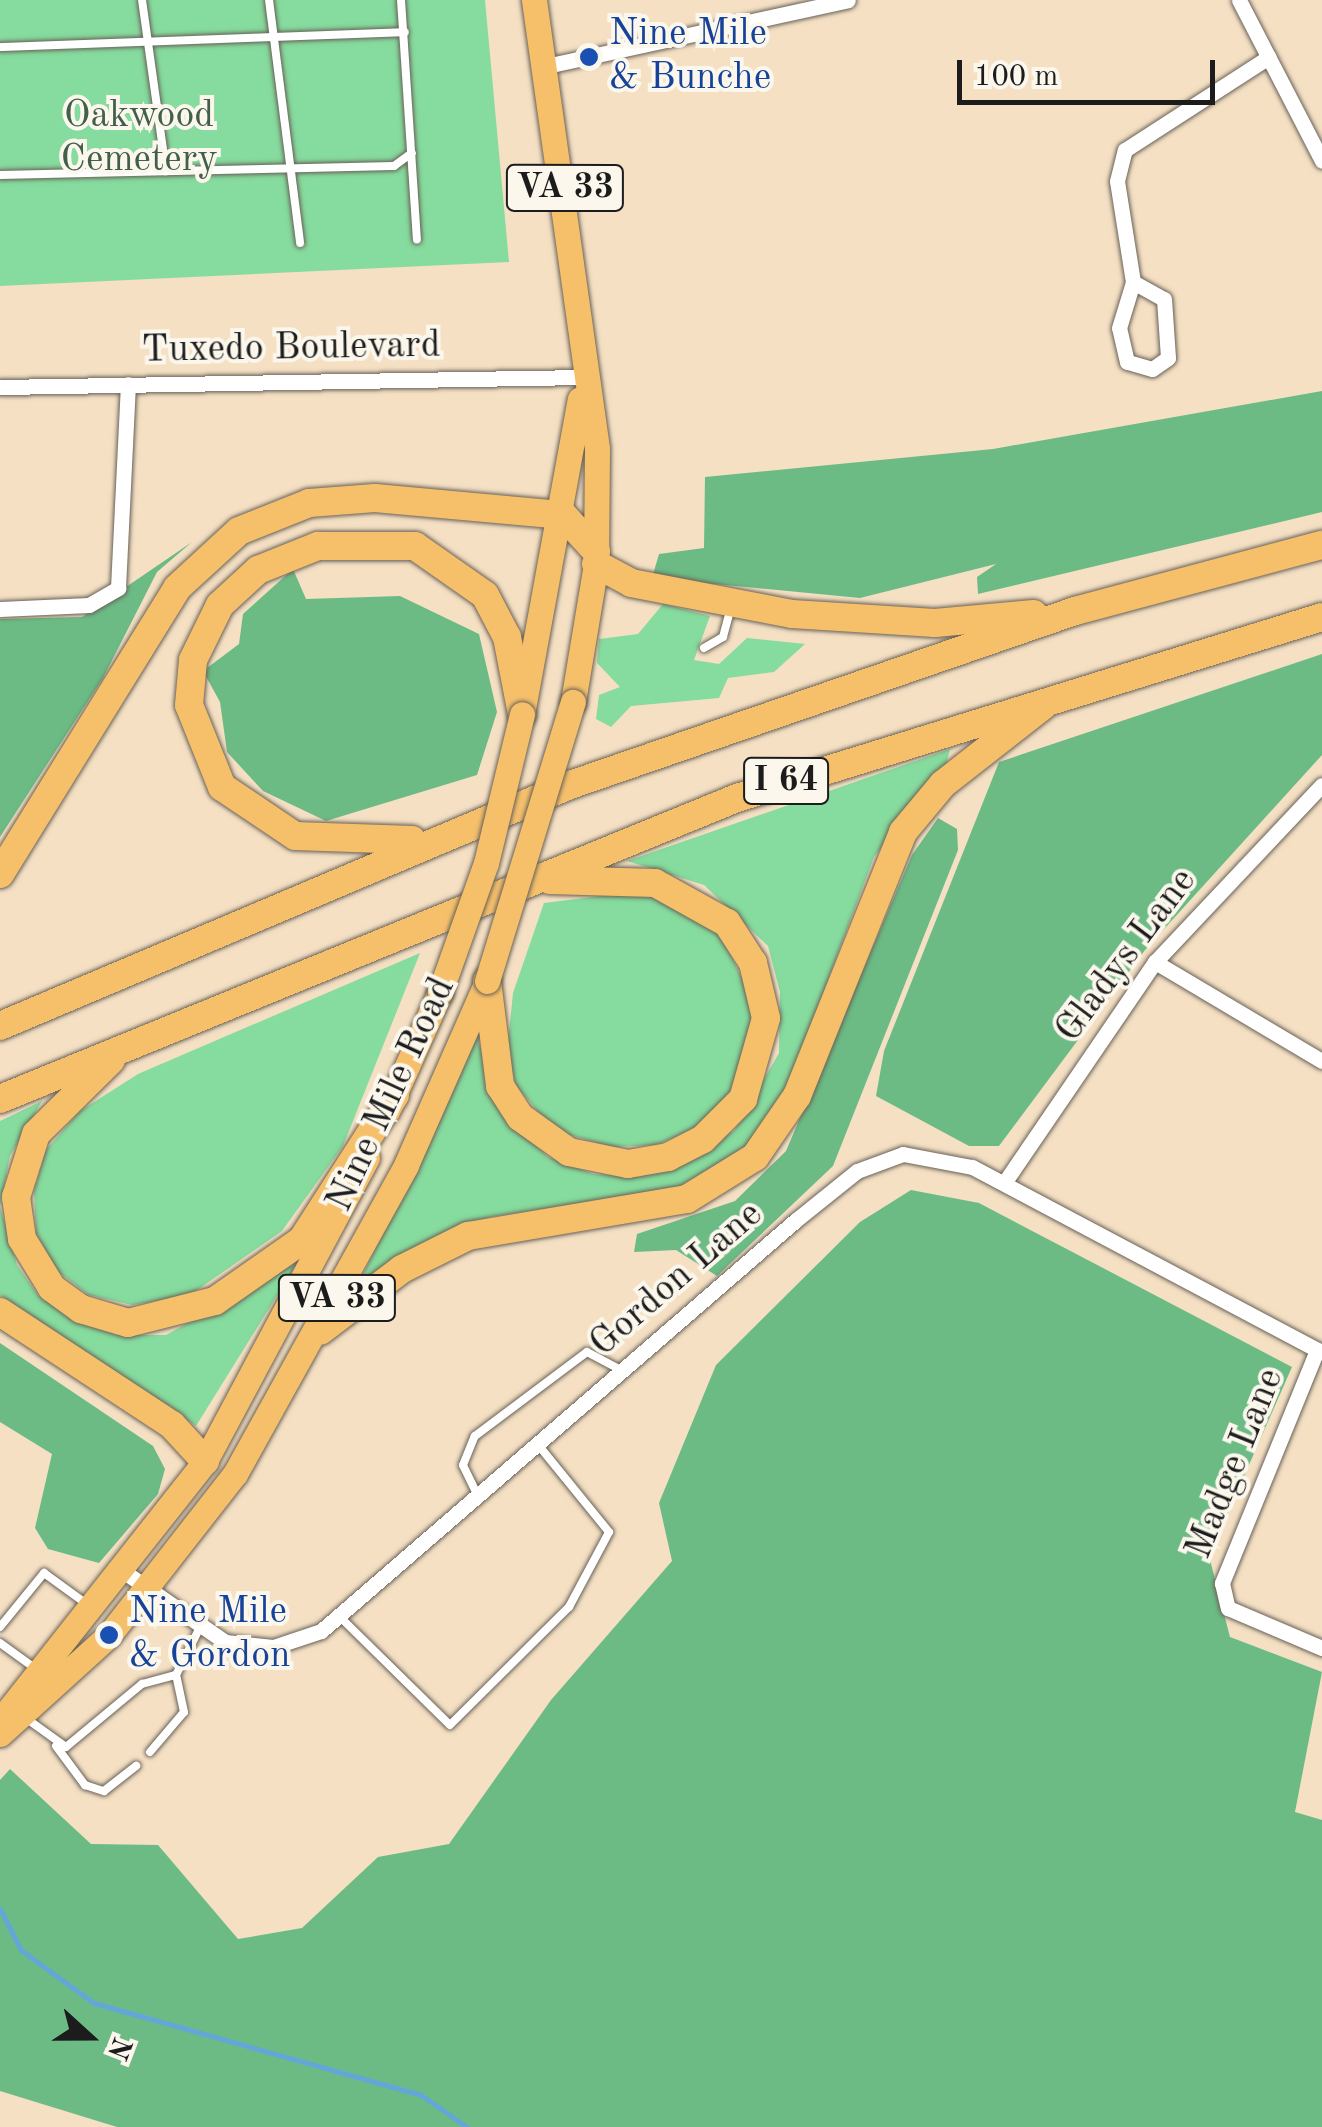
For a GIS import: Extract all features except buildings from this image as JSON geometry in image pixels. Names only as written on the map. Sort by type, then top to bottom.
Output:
[{"type":"highway","points":[[0,874],[177,588],[239,531],[309,503],[375,498],[563,516],[596,557],[631,584],[732,602],[936,623],[1076,611]]},
{"type":"highway","points":[[423,840],[295,836],[222,787],[198,744],[189,688],[220,605],[258,570],[318,546],[415,546],[485,594],[508,637],[522,714]]},
{"type":"highway","name":"I 64","points":[[0,1026],[423,840],[1076,611],[1322,546]]},
{"type":"highway","name":"I 64","points":[[0,1099],[523,882],[737,798],[1322,617]]},
{"type":"highway","points":[[320,1331],[402,1269],[468,1236],[687,1199],[755,1157],[797,1096],[903,832],[943,784],[1055,697]]},
{"type":"highway","points":[[487,981],[490,1054],[508,1100],[538,1134],[586,1158],[628,1164],[687,1148],[732,1113],[757,1070],[760,981],[713,911],[672,888],[624,878],[523,882]]},
{"type":"highway","points":[[128,1046],[46,1121],[16,1198],[40,1274],[106,1319],[189,1313],[256,1276],[324,1217],[395,1095]]},
{"type":"highway","points":[[0,1312],[172,1425],[205,1461]]},
{"type":"main road","name":"Nine Mile Road","points":[[5,1721],[146,1590],[234,1474],[320,1331],[487,981],[573,702],[596,557],[597,449],[583,377],[546,66],[534,0]]},
{"type":"main road","name":"Nine Mile Road","points":[[5,1721],[205,1461],[315,1269],[440,992],[486,864],[522,714],[563,516],[583,377]]},
{"type":"street","points":[[546,66],[848,0]]},
{"type":"street","points":[[1239,0],[1322,161]]},
{"type":"street","points":[[1133,282],[1164,299],[1168,358],[1152,369],[1127,362],[1119,328],[1133,282],[1117,181],[1125,150],[1269,58]]},
{"type":"street","name":"Tuxedo Boulevard","points":[[0,387],[583,377]]},
{"type":"street","points":[[0,610],[89,605],[122,580],[128,384]]},
{"type":"street","name":"Gladys Lane","points":[[1004,1183],[1155,962],[1322,785]]},
{"type":"street","points":[[1155,962],[1322,1061]]},
{"type":"street","name":"Gordon Lane","points":[[123,1571],[198,1630],[274,1647],[340,1617],[622,1370],[869,1164],[930,1154],[1004,1183],[1320,1351]]},
{"type":"street","name":"Madge Lane","points":[[1320,1351],[1224,1576],[1226,1603],[1276,1635],[1322,1648]]},
{"type":"lane","points":[[142,0],[166,171]]},
{"type":"lane","points":[[269,0],[300,243]]},
{"type":"lane","points":[[401,0],[417,238]]},
{"type":"lane","points":[[0,48],[405,32]]},
{"type":"lane","points":[[0,175],[394,166],[412,153]]},
{"type":"lane","points":[[704,648],[722,637],[732,602]]},
{"type":"lane","points":[[479,1498],[463,1464],[474,1436],[587,1352],[622,1370]]},
{"type":"lane","points":[[340,1617],[450,1725],[569,1607],[609,1532],[539,1446]]},
{"type":"lane","points":[[0,1627],[44,1573],[92,1608]]},
{"type":"lane","points":[[150,1752],[184,1712],[176,1675],[198,1630]]},
{"type":"lane","points":[[0,1642],[40,1671]]},
{"type":"lane","points":[[56,1746],[79,1740],[142,1684],[176,1675]]},
{"type":"lane","points":[[5,1721],[56,1746],[85,1785],[104,1791],[136,1766]]},
{"type":"green space","name":"Oakwood Cemetery","points":[[0,0],[485,0],[509,262],[0,286]]},
{"type":"green space","points":[[1322,391],[1322,512],[978,594],[977,577],[996,564],[860,598],[652,578],[659,554],[704,548],[705,477],[993,449]]},
{"type":"green space","points":[[192,542],[157,572],[103,678],[0,837],[0,619],[82,617]]},
{"type":"green space","points":[[293,569],[306,599],[400,596],[479,634],[497,712],[477,775],[326,821],[263,791],[227,752],[220,702],[203,671],[239,644],[243,614]]},
{"type":"green space","points":[[663,604],[710,616],[694,660],[719,664],[747,638],[805,644],[774,672],[728,678],[719,698],[631,706],[611,727],[596,719],[599,695],[620,687],[597,663],[599,639],[638,634]]},
{"type":"green space","points":[[1322,654],[1322,755],[1145,950],[999,1146],[969,1146],[876,1096],[884,1051],[999,762]]},
{"type":"green space","points":[[950,749],[946,766],[874,857],[786,1092],[748,1147],[675,1189],[490,1217],[360,1281],[477,1037],[503,1115],[548,1157],[593,1174],[640,1177],[734,1131],[779,1053],[780,992],[768,946],[704,885],[627,861]]},
{"type":"green space","points":[[938,818],[957,829],[958,850],[833,1166],[717,1276],[676,1250],[634,1252],[637,1234],[735,1201],[786,1151],[912,855]]},
{"type":"green space","points":[[633,892],[684,904],[718,930],[753,1000],[751,1049],[736,1090],[702,1125],[656,1145],[613,1147],[566,1134],[538,1112],[516,1085],[507,1052],[513,993],[544,903]]},
{"type":"green space","points":[[420,953],[343,1146],[282,1231],[190,1295],[132,1305],[89,1295],[57,1271],[36,1233],[34,1191],[46,1150],[80,1111],[138,1074]]},
{"type":"green space","points":[[42,1101],[10,1156],[0,1207],[0,1121]]},
{"type":"green space","points":[[911,1190],[979,1203],[1292,1367],[1209,1556],[1230,1637],[1322,1672],[1295,1812],[1322,1820],[1322,2127],[117,2127],[0,2091],[0,1780],[10,1769],[91,1844],[158,1845],[238,1939],[302,1928],[378,1857],[449,1844],[551,1700],[672,1561],[659,1503],[716,1365],[860,1222]]},
{"type":"green space","points":[[0,1207],[17,1265],[38,1295],[75,1322],[117,1335],[166,1335],[298,1262],[196,1426],[0,1295]]},
{"type":"green space","points":[[0,1343],[153,1446],[165,1469],[158,1494],[99,1563],[48,1549],[35,1528],[52,1454],[0,1422]]},
{"type":"waterway","points":[[0,1909],[21,1950],[94,2003],[421,2095],[467,2127]]},
{"type":"place","name":"Nine Mile & Bunche","points":[[589,57]]},
{"type":"place","name":"Nine Mile & Gordon","points":[[109,1635]]}]
